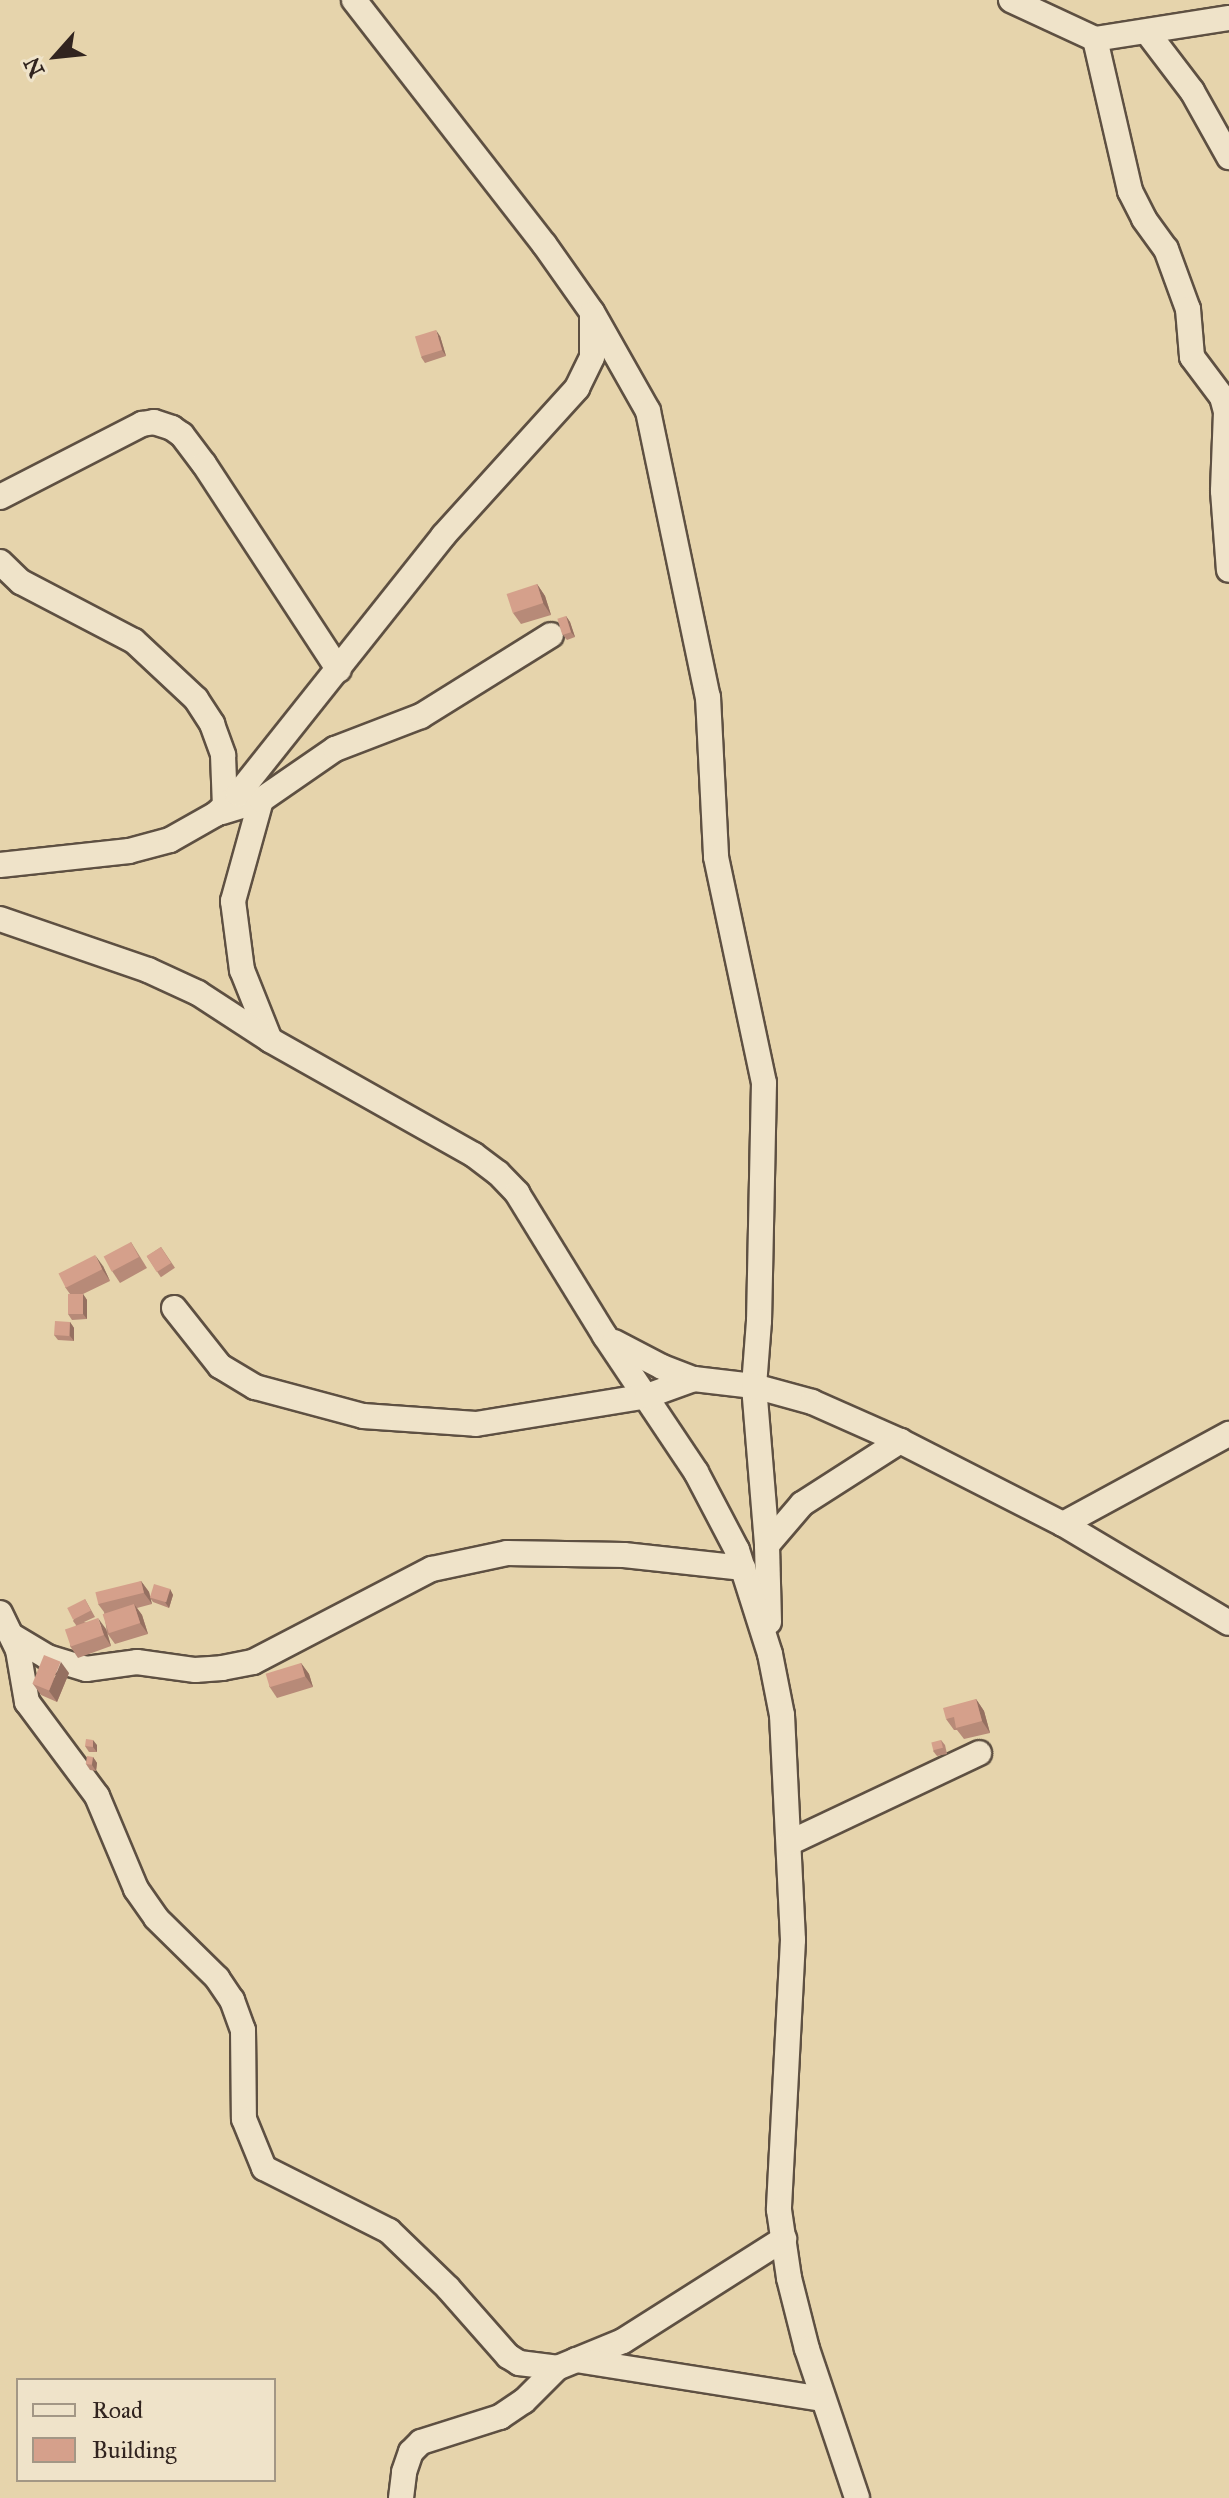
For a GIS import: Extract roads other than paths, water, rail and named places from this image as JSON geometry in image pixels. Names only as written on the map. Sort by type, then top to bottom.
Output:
[{"type":"street","points":[[354,0],[544,244],[592,312],[648,411],[708,697],[716,857],[764,1083],[759,1321],[754,1386],[767,1545],[770,1654]]},
{"type":"street","points":[[1011,0],[1095,39],[1229,18]]},
{"type":"street","points":[[1147,32],[1192,91],[1229,157]]},
{"type":"street","points":[[1095,39],[1130,191],[1144,219],[1166,249],[1188,309],[1192,357],[1222,397],[1226,412],[1223,491],[1229,570]]},
{"type":"street","points":[[221,810],[270,756],[443,536],[577,388],[592,357],[592,312]]},
{"type":"street","points":[[0,497],[142,424],[154,422],[172,428],[204,464],[339,670]]},
{"type":"street","points":[[0,562],[21,582],[134,641],[196,699],[212,724],[223,755],[221,810]]},
{"type":"street","points":[[0,865],[129,851],[170,840],[221,810],[261,800],[325,754],[421,716],[551,635]]},
{"type":"street","points":[[261,800],[233,901],[242,970],[270,1040]]},
{"type":"street","points":[[0,919],[148,970],[198,993],[270,1040],[474,1155],[498,1173],[517,1193],[605,1336],[696,1472],[743,1568],[770,1654],[782,1715],[791,1842],[793,1940],[779,2210],[789,2278],[822,2399],[857,2498]]},
{"type":"street","points":[[174,1308],[220,1366],[255,1387],[363,1416],[476,1424],[647,1396],[694,1379]]},
{"type":"street","points":[[605,1336],[635,1355],[694,1379],[754,1386],[812,1402],[900,1441],[1063,1524],[1229,1623]]},
{"type":"street","points":[[1063,1524],[1229,1434]]},
{"type":"street","points":[[767,1545],[802,1504],[900,1441]]},
{"type":"street","points":[[14,1637],[47,1657],[86,1669],[137,1662],[195,1670],[222,1668],[253,1662],[432,1569],[507,1553],[624,1555],[743,1568]]},
{"type":"street","points":[[0,1613],[14,1637],[27,1702],[97,1796],[136,1889],[156,1918],[217,1978],[240,2016],[243,2030],[244,2119],[264,2168],[389,2231],[448,2288],[508,2356],[519,2363],[566,2364],[822,2399]]},
{"type":"street","points":[[791,1842],[979,1753]]},
{"type":"street","points":[[401,2498],[404,2472],[411,2452],[421,2442],[500,2417],[524,2401],[566,2364],[623,2341],[784,2239]]}]
